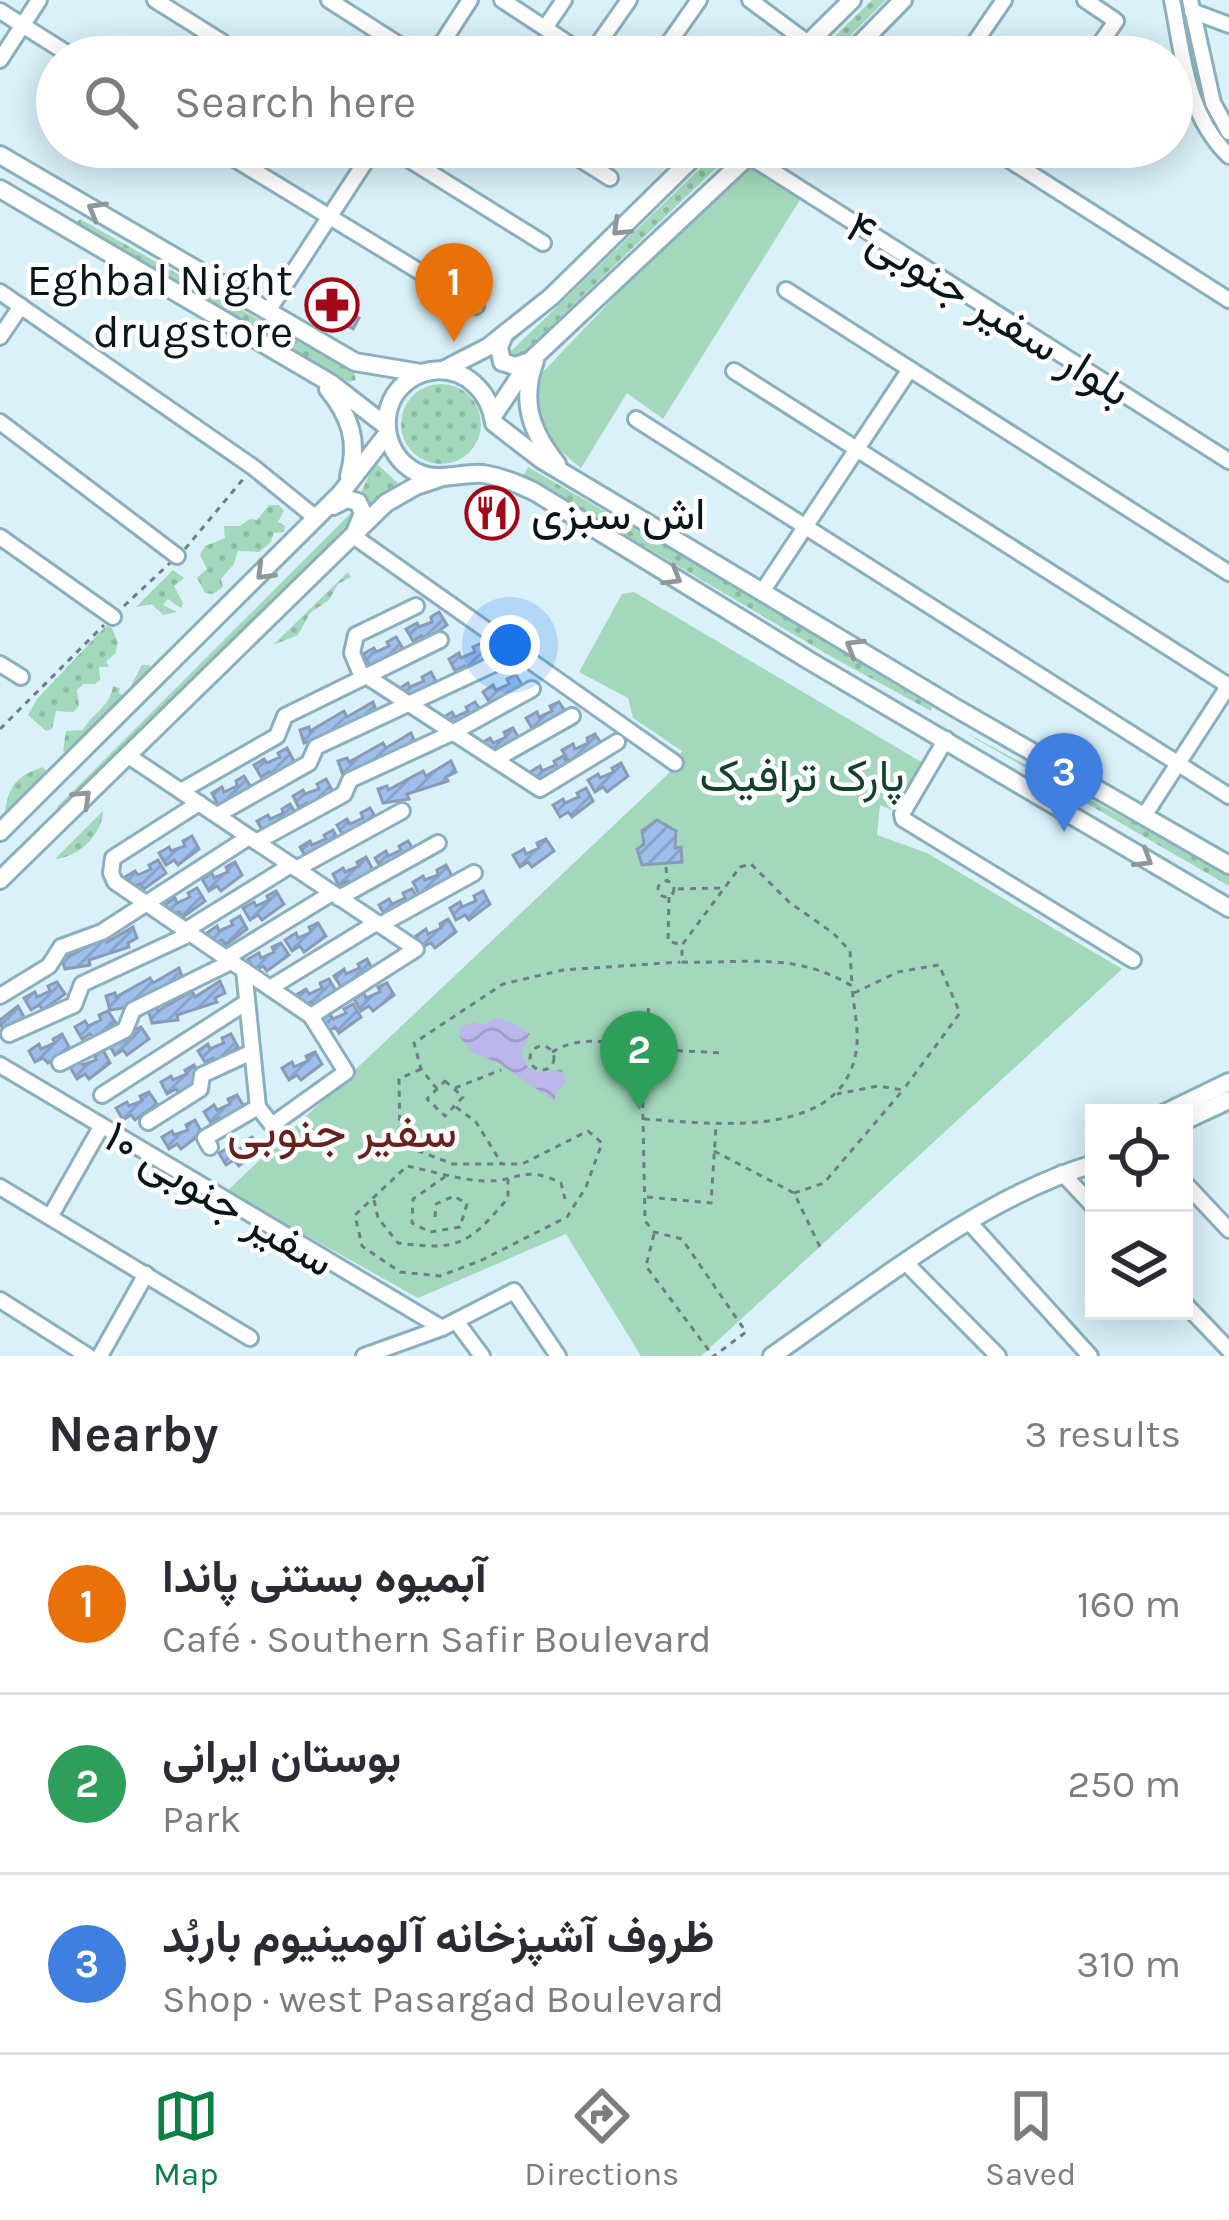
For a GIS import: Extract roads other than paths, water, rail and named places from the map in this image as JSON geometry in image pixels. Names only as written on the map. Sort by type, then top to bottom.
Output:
[{"type":"main road","points":[[815,36],[852,0]]},
{"type":"main road","points":[[868,36],[903,0]]},
{"type":"main road","points":[[0,155],[353,360],[380,369],[422,373],[442,370],[505,335],[551,297],[683,168]]},
{"type":"main road","points":[[494,420],[536,356],[736,168]]},
{"type":"main road","points":[[0,189],[332,384],[387,430],[407,466],[430,477],[489,475],[536,492],[810,661],[1229,908]]},
{"type":"main road","points":[[48,214],[60,189]]},
{"type":"main road","points":[[505,335],[499,347],[502,362],[515,366],[536,356]]},
{"type":"main road","points":[[536,356],[528,388],[529,414],[538,439],[573,481]]},
{"type":"main road","points":[[332,384],[356,386],[362,373],[353,360]]},
{"type":"main road","points":[[442,370],[470,380],[489,402],[494,420],[573,481],[1229,865]]},
{"type":"main road","points":[[0,832],[345,488],[387,430],[395,394],[422,373]]},
{"type":"main road","points":[[316,374],[339,403],[352,430],[353,462],[345,488]]},
{"type":"main road","points":[[0,880],[352,536],[401,493],[450,476]]},
{"type":"main road","points":[[316,518],[341,501],[358,502],[362,518],[352,536]]},
{"type":"main road","points":[[941,736],[954,707]]},
{"type":"main road","points":[[25,808],[51,828]]},
{"type":"main road","points":[[1184,1104],[1229,1082]]},
{"type":"main road","points":[[1193,1117],[1229,1100]]},
{"type":"main road","points":[[772,1356],[906,1263],[1085,1155]]},
{"type":"main road","points":[[1062,1173],[1085,1167]]},
{"type":"street","points":[[0,61],[39,0]]},
{"type":"street","points":[[155,0],[212,36]]},
{"type":"street","points":[[329,0],[385,36]]},
{"type":"street","points":[[447,36],[470,0]]},
{"type":"street","points":[[502,0],[557,36]]},
{"type":"street","points":[[545,28],[564,0]]},
{"type":"street","points":[[604,36],[629,0]]},
{"type":"street","points":[[674,36],[699,0]]},
{"type":"street","points":[[750,0],[799,36]]},
{"type":"street","points":[[979,36],[1004,0]]},
{"type":"street","points":[[1085,0],[1116,21],[1106,36]]},
{"type":"street","points":[[1172,0],[1180,36]]},
{"type":"street","points":[[1191,6],[1229,25]]},
{"type":"street","points":[[1191,6],[1214,104],[1229,132]]},
{"type":"street","points":[[0,10],[40,36]]},
{"type":"street","points":[[1193,96],[1208,132],[1229,156]]},
{"type":"street","points":[[249,168],[476,306]]},
{"type":"street","points":[[268,311],[361,168]]},
{"type":"street","points":[[422,168],[543,243]]},
{"type":"street","points":[[594,168],[610,178]]},
{"type":"street","name":"بلوار سفیر جنوبی۴","points":[[778,168],[1229,461]]},
{"type":"street","points":[[1022,168],[1229,300]]},
{"type":"street","points":[[785,290],[1229,573]]},
{"type":"street","points":[[0,292],[253,467],[316,518]]},
{"type":"street","points":[[0,337],[21,306]]},
{"type":"street","points":[[762,592],[910,369]]},
{"type":"street","points":[[734,371],[1229,685],[1144,816]]},
{"type":"street","points":[[636,418],[1229,796]]},
{"type":"street","points":[[0,422],[177,556]]},
{"type":"street","points":[[352,536],[675,763]]},
{"type":"street","points":[[0,537],[112,616]]},
{"type":"street","points":[[416,606],[356,635],[352,653],[360,672],[540,789],[617,742]]},
{"type":"street","points":[[181,791],[277,736],[285,716],[440,640]]},
{"type":"street","points":[[0,664],[20,677]]},
{"type":"street","points":[[217,815],[309,764],[316,747],[494,664]]},
{"type":"street","points":[[0,996],[49,966],[61,947],[102,932],[252,839],[344,794],[350,780],[532,689]]},
{"type":"street","points":[[496,759],[572,716]]},
{"type":"street","points":[[941,736],[903,819],[1133,960]]},
{"type":"street","points":[[127,755],[416,949],[311,1016]]},
{"type":"street","points":[[199,803],[113,858],[111,873],[115,882],[234,963],[311,1016],[346,1072],[272,1125],[258,1107],[247,1002],[234,963]]},
{"type":"street","points":[[9,1034],[74,1005],[82,984],[188,932],[294,867],[402,811]]},
{"type":"street","points":[[60,1063],[125,1030],[133,1010],[234,963],[335,895],[439,843]]},
{"type":"street","points":[[270,988],[474,873]]},
{"type":"street","points":[[102,1095],[247,1002]]},
{"type":"street","points":[[148,1122],[200,1089],[202,1075],[252,1052]]},
{"type":"street","name":"سفیر جنوبی ۱۰","points":[[0,1065],[449,1325]]},
{"type":"street","points":[[209,1147],[205,1138],[258,1107]]},
{"type":"street","points":[[50,1217],[101,1127]]},
{"type":"street","points":[[1062,1173],[1085,1197]]},
{"type":"street","points":[[0,1187],[250,1337]]},
{"type":"street","points":[[1193,1191],[1229,1231]]},
{"type":"street","points":[[970,1223],[1090,1356]]},
{"type":"street","points":[[906,1263],[998,1356]]},
{"type":"street","points":[[100,1356],[146,1274]]},
{"type":"street","points":[[365,1356],[449,1325],[514,1291],[557,1356]]},
{"type":"street","points":[[0,1300],[88,1356]]},
{"type":"street","points":[[1193,1313],[1229,1351]]},
{"type":"street","points":[[449,1325],[482,1356]]},
{"type":"water","points":[[496,1018],[530,1034],[521,1052],[528,1067],[540,1073],[562,1069],[567,1083],[558,1089],[554,1101],[500,1064],[472,1052],[459,1036],[460,1028],[472,1022],[482,1025]]},
{"type":"place","name":"Eghbal Night drugstore","points":[[332,305]]},
{"type":"place","name":"آبمیوه بستنی پاندا","points":[[454,342]]},
{"type":"place","name":"اش سبزی","points":[[492,513]]},
{"type":"place","name":"ظروف آشپزخانه آلومینیوم باربُد","points":[[1064,832]]},
{"type":"place","name":"بوستان ایرانی","points":[[639,1110]]},
{"type":"district","name":"سفیر جنوبی","points":[[342,1130]]},
{"type":"park label","name":"پارک ترافیک","points":[[802,775]]}]
